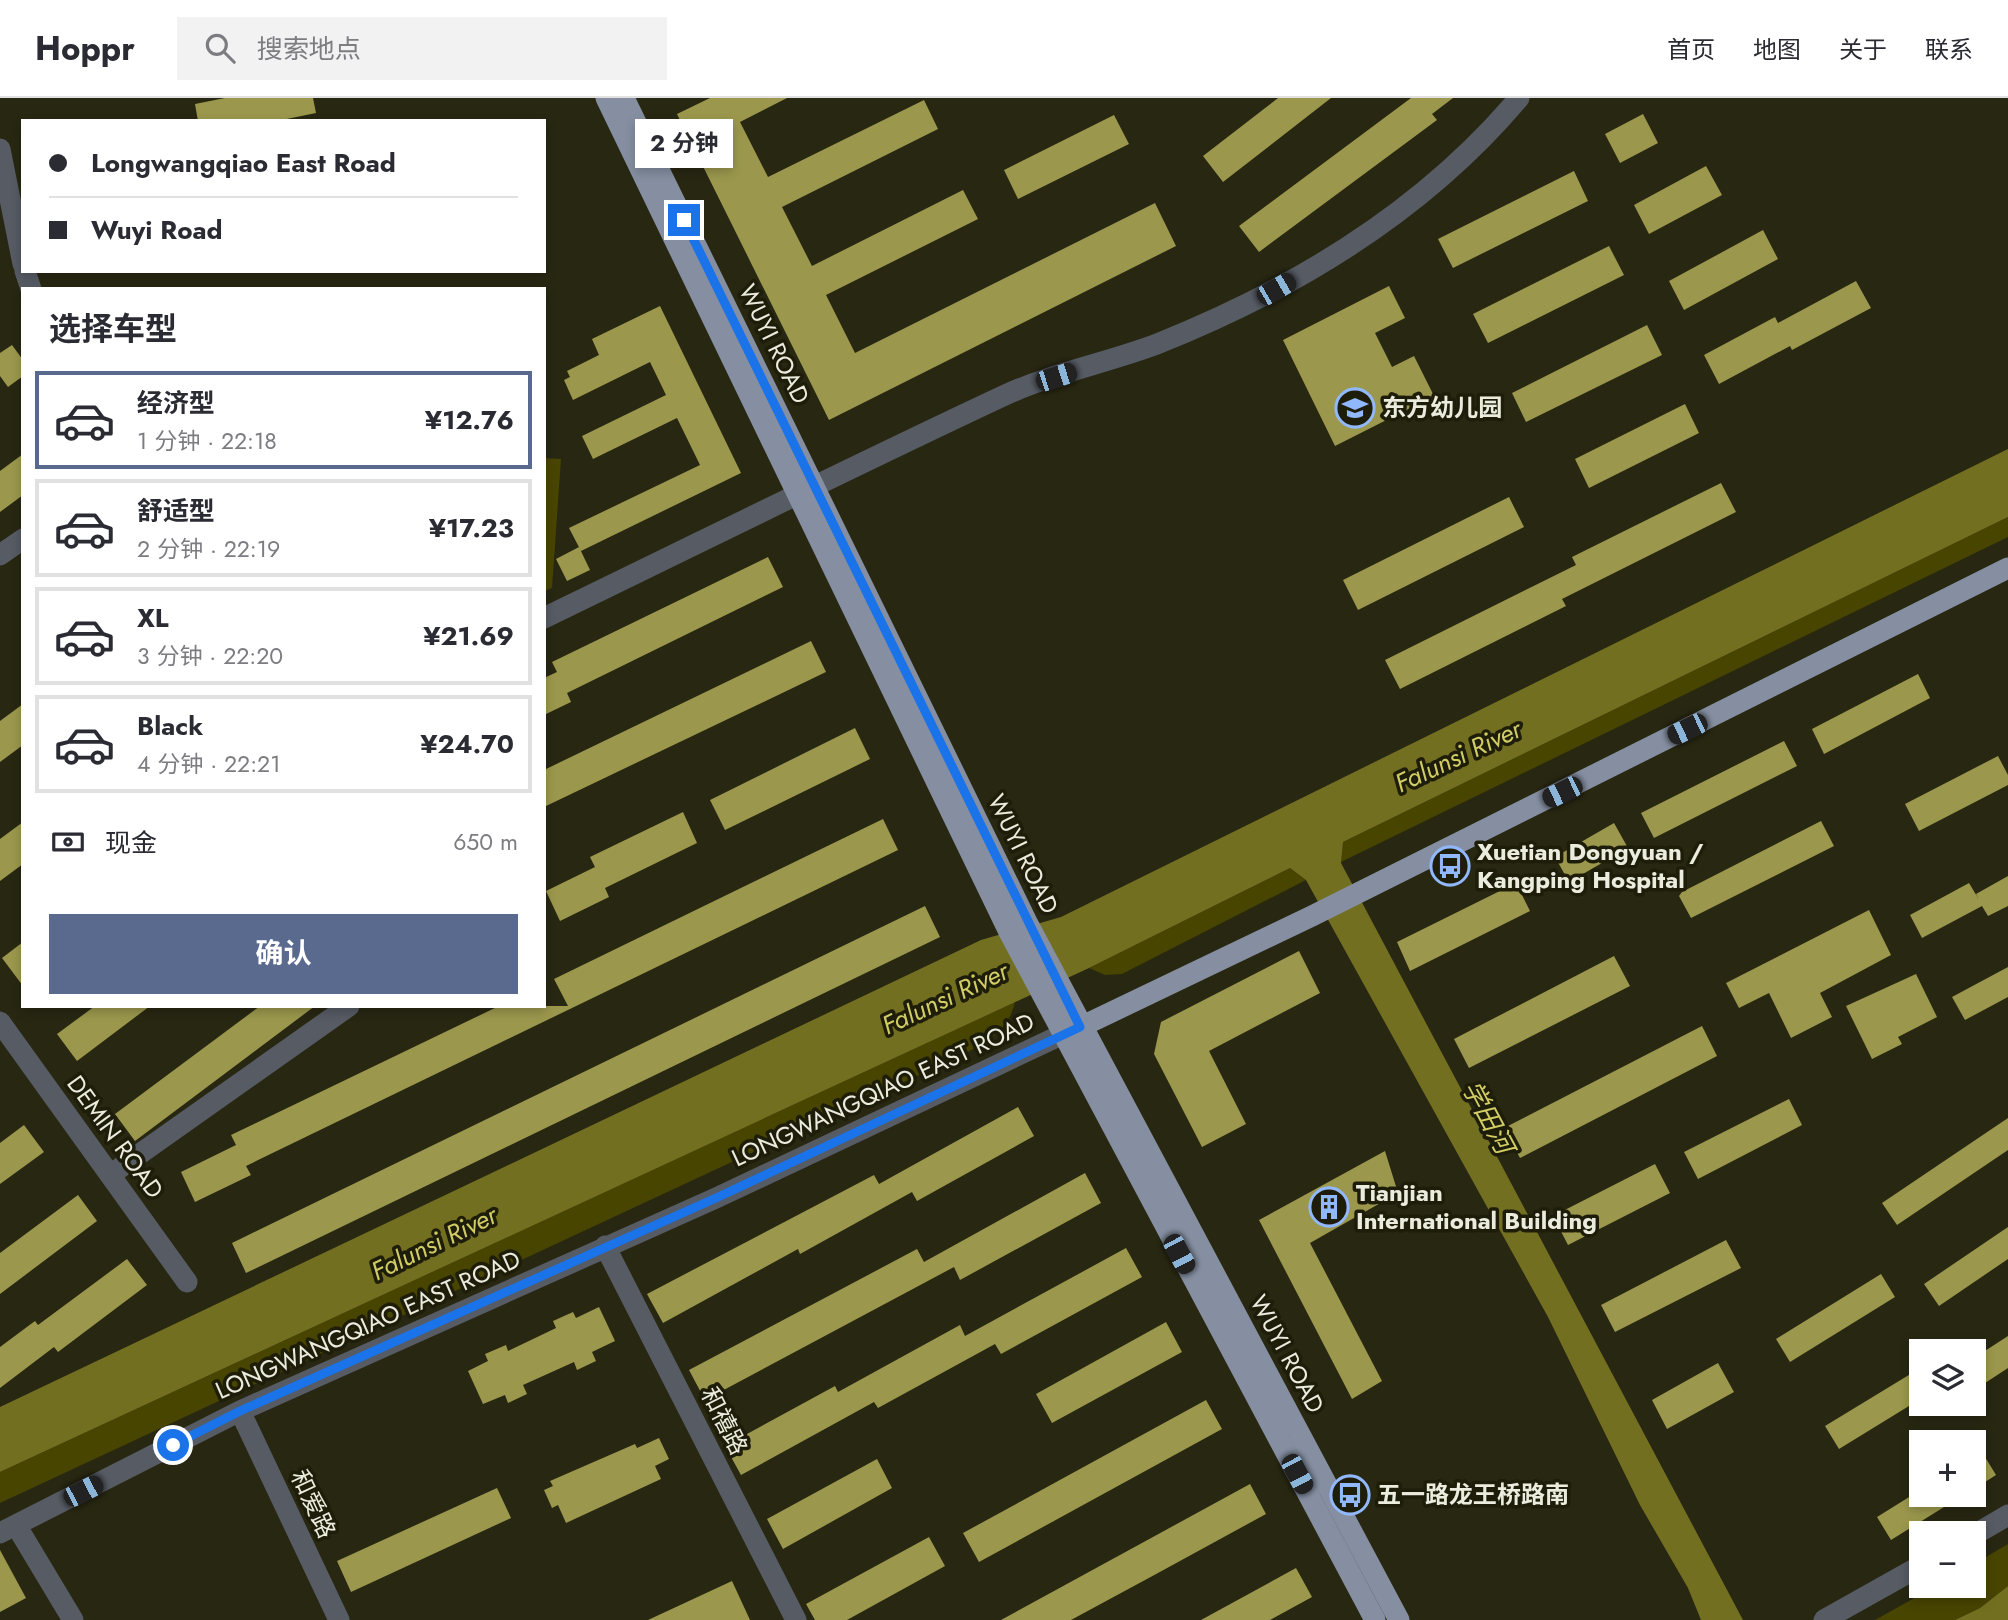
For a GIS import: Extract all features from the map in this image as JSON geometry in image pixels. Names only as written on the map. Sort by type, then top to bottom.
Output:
[{"type":"main road","name":"WUYI ROAD","points":[[607,98],[807,491]]},
{"type":"main road","name":"WUYI ROAD","points":[[624,98],[807,491],[1018,927],[1375,1620]]},
{"type":"main road","name":"LONGWANGQIAO EAST ROAD","points":[[1071,1031],[1312,916],[2008,568]]},
{"type":"main road","name":"WUYI ROAD","points":[[1071,1031],[1398,1620]]},
{"type":"street","points":[[546,617],[1007,394],[1156,344],[1254,302],[1367,236],[1441,180],[1489,133],[1519,98]]},
{"type":"street","points":[[0,149],[21,254]]},
{"type":"street","points":[[0,555],[21,539]]},
{"type":"street","points":[[110,1175],[346,1008]]},
{"type":"street","name":"DEMIN ROAD","points":[[0,1022],[187,1282]]},
{"type":"street","name":"LONGWANGQIAO EAST ROAD","points":[[8,1529],[240,1411],[605,1245],[716,1198],[1071,1031]]},
{"type":"street","name":"和禧路","points":[[605,1245],[796,1620]]},
{"type":"street","name":"和爱路","points":[[240,1411],[339,1620]]},
{"type":"street","points":[[1986,1528],[2008,1516]]},
{"type":"street","points":[[8,1529],[73,1620]]},
{"type":"street","points":[[1824,1620],[1909,1571]]},
{"type":"shaded area","points":[[546,458],[561,459],[552,588],[546,590]]},
{"type":"shaded area","points":[[2008,517],[2008,537],[1341,862],[1343,842]]},
{"type":"shaded area","points":[[1290,868],[1306,880],[1122,974],[1105,975],[1089,968]]},
{"type":"shaded area","points":[[1015,1002],[1003,1027],[966,1053],[0,1503],[0,1472]]},
{"type":"shaded area","points":[[2008,1544],[2008,1586],[1980,1608],[1955,1620],[1875,1620],[1914,1598],[1986,1598],[1986,1557]]},
{"type":"water","name":"Falunsi River","points":[[2008,449],[2008,517],[1343,842],[1341,863],[1743,1620],[1701,1620],[1688,1588],[1640,1505],[1548,1317],[1306,880],[1290,868],[1089,968],[0,1472],[0,1407],[981,940],[1061,917]]},
{"type":"water","points":[[2008,1586],[2008,1620],[1955,1620],[1980,1608]]},
{"type":"building","points":[[225,98],[313,98],[316,113],[287,119],[198,119],[195,104]]},
{"type":"building","points":[[710,98],[787,98],[740,122],[768,177],[924,100],[938,129],[782,207],[812,266],[963,190],[978,219],[826,295],[855,353],[1155,203],[1176,246],[829,420],[677,114]]},
{"type":"building","points":[[1278,98],[1331,98],[1223,182],[1203,156]]},
{"type":"building","points":[[1411,98],[1453,98],[1432,114],[1437,120],[1259,252],[1239,226]]},
{"type":"building","points":[[1643,114],[1658,143],[1620,163],[1605,134]]},
{"type":"building","points":[[1114,115],[1129,144],[1018,199],[1004,170]]},
{"type":"building","points":[[1706,166],[1722,195],[1649,234],[1634,205]]},
{"type":"building","points":[[1574,171],[1588,201],[1453,268],[1438,239]]},
{"type":"building","points":[[1763,230],[1778,259],[1684,310],[1669,281]]},
{"type":"building","points":[[1609,246],[1624,275],[1488,343],[1473,314]]},
{"type":"building","points":[[1856,281],[1871,308],[1792,350],[1790,346],[1719,384],[1704,355],[1775,317],[1778,323]]},
{"type":"building","points":[[1389,286],[1405,318],[1375,333],[1392,367],[1414,356],[1434,396],[1335,446],[1283,340]]},
{"type":"building","points":[[660,306],[741,473],[581,551],[569,528],[700,465],[677,418],[593,459],[582,436],[666,395],[650,362],[573,400],[564,380],[570,377],[567,371],[599,355],[592,339]]},
{"type":"building","points":[[1647,325],[1662,355],[1526,422],[1512,393]]},
{"type":"building","points":[[12,345],[21,357],[21,377],[8,387],[0,376],[0,353]]},
{"type":"building","points":[[1685,404],[1699,433],[1589,488],[1575,459]]},
{"type":"building","points":[[21,455],[21,496],[0,512],[0,471]]},
{"type":"building","points":[[1721,483],[1736,512],[1562,599],[1566,606],[1400,689],[1385,660],[1576,565],[1572,557]]},
{"type":"building","points":[[1509,497],[1524,527],[1358,610],[1343,580]]},
{"type":"building","points":[[579,547],[590,570],[567,581],[556,559]]},
{"type":"building","points":[[768,557],[783,587],[567,693],[571,702],[546,714],[546,677],[557,672],[552,662]]},
{"type":"building","points":[[811,641],[826,672],[546,806],[546,769]]},
{"type":"building","points":[[1918,674],[1930,698],[1824,754],[1812,729]]},
{"type":"building","points":[[21,705],[21,746],[0,762],[0,721]]},
{"type":"building","points":[[855,728],[870,759],[725,830],[710,800]]},
{"type":"building","points":[[1784,741],[1797,766],[1654,838],[1641,813]]},
{"type":"building","points":[[1998,756],[2008,775],[2008,785],[1919,831],[1905,804]]},
{"type":"building","points":[[683,812],[697,843],[605,888],[609,897],[560,921],[546,891],[595,867],[590,857]]},
{"type":"building","points":[[883,819],[898,850],[246,1166],[251,1175],[195,1202],[181,1172],[236,1145],[231,1135],[495,1008],[568,1006],[554,979]]},
{"type":"building","points":[[1821,821],[1834,846],[1691,918],[1679,896],[1682,892]]},
{"type":"building","points":[[21,823],[21,865],[0,881],[0,839]]},
{"type":"building","points":[[1614,823],[1628,848],[1569,882],[1555,857]]},
{"type":"building","points":[[2008,876],[2008,906],[1988,916],[1982,906],[1922,938],[1910,915],[1969,883],[1978,898],[1976,894]]},
{"type":"building","points":[[1516,883],[1530,911],[1410,971],[1397,942]]},
{"type":"building","points":[[925,906],[940,937],[246,1273],[232,1243]]},
{"type":"building","points":[[1869,910],[1891,955],[1820,993],[1832,1017],[1791,1038],[1769,993],[1739,1008],[1726,983]]},
{"type":"building","points":[[21,944],[21,983],[2,958]]},
{"type":"building","points":[[1299,951],[1320,993],[1209,1051],[1246,1124],[1202,1147],[1154,1054],[1161,1022]]},
{"type":"building","points":[[1614,956],[1630,986],[1469,1068],[1454,1039]]},
{"type":"building","points":[[2008,967],[2008,997],[1965,1020],[1952,997]]},
{"type":"building","points":[[1916,974],[1937,1017],[1898,1037],[1902,1044],[1872,1059],[1846,1006]]},
{"type":"building","points":[[92,1008],[147,1008],[77,1061],[57,1034]]},
{"type":"building","points":[[257,1008],[312,1008],[135,1141],[115,1114]]},
{"type":"building","points":[[1702,1026],[1717,1056],[1520,1158],[1504,1128]]},
{"type":"building","points":[[1789,1099],[1802,1125],[1698,1179],[1684,1152]]},
{"type":"building","points":[[1018,1107],[1034,1136],[917,1201],[912,1192],[800,1254],[798,1249],[663,1323],[647,1294],[874,1175],[879,1184]]},
{"type":"building","points":[[2008,1118],[2008,1150],[1897,1225],[1882,1203]]},
{"type":"building","points":[[24,1125],[44,1152],[0,1184],[0,1143]]},
{"type":"building","points":[[1385,1151],[1398,1193],[1310,1243],[1382,1381],[1352,1399],[1259,1220]]},
{"type":"building","points":[[1655,1164],[1670,1193],[1568,1245],[1553,1216]]},
{"type":"building","points":[[1085,1173],[1101,1203],[960,1280],[954,1267],[705,1400],[689,1370],[917,1249],[924,1262]]},
{"type":"building","points":[[78,1195],[97,1221],[0,1294],[0,1253]]},
{"type":"building","points":[[2008,1227],[2008,1259],[1939,1306],[1924,1284]]},
{"type":"building","points":[[1726,1240],[1741,1268],[1615,1332],[1601,1305]]},
{"type":"building","points":[[1126,1248],[1142,1277],[1001,1354],[995,1344],[878,1408],[874,1402],[741,1475],[725,1446],[835,1386],[838,1392],[960,1325],[965,1336]]},
{"type":"building","points":[[127,1259],[147,1285],[58,1352],[54,1347],[0,1388],[0,1347],[35,1321],[38,1325]]},
{"type":"building","points":[[1881,1274],[1895,1297],[1790,1362],[1776,1339]]},
{"type":"building","points":[[599,1307],[615,1341],[592,1352],[596,1361],[577,1370],[574,1362],[523,1385],[527,1394],[508,1403],[505,1395],[483,1404],[468,1371],[488,1361],[485,1354],[506,1345],[508,1351],[556,1328],[553,1321],[573,1312],[576,1318]]},
{"type":"building","points":[[1166,1322],[1182,1352],[1052,1423],[1036,1394]]},
{"type":"building","points":[[2008,1336],[2008,1368],[1986,1382],[1986,1350]]},
{"type":"building","points":[[1718,1363],[1734,1392],[1667,1429],[1652,1400]]},
{"type":"building","points":[[1909,1375],[1909,1406],[1839,1449],[1825,1426]]},
{"type":"building","points":[[1206,1400],[1222,1429],[979,1562],[963,1533]]},
{"type":"building","points":[[659,1438],[669,1459],[655,1466],[661,1479],[566,1523],[558,1505],[552,1508],[544,1490],[553,1486],[550,1481],[635,1444],[637,1448]]},
{"type":"building","points":[[877,1459],[892,1488],[783,1549],[767,1519]]},
{"type":"building","points":[[1986,1459],[1996,1475],[1986,1481]]},
{"type":"building","points":[[1250,1484],[1266,1514],[1158,1573],[1071,1620],[1001,1620]]},
{"type":"building","points":[[497,1488],[511,1518],[351,1592],[337,1561]]},
{"type":"building","points":[[1909,1497],[1909,1507],[1944,1507],[1922,1521],[1909,1521],[1909,1529],[1891,1540],[1877,1517]]},
{"type":"building","points":[[929,1537],[945,1566],[847,1620],[815,1620],[806,1604]]},
{"type":"building","points":[[0,1550],[26,1598],[0,1612]]},
{"type":"building","points":[[1296,1568],[1312,1597],[1270,1620],[1201,1620]]},
{"type":"building","points":[[732,1581],[750,1620],[648,1620]]},
{"type":"place","name":"东方幼儿园","points":[[1355,408]]},
{"type":"place","name":"Xuetian Dongyuan / Kangping Hospital","points":[[1450,866]]},
{"type":"place","name":"Tianjian International Building","points":[[1329,1207]]},
{"type":"place","name":"五一路龙王桥路南","points":[[1350,1495]]},
{"type":"route","points":[[173,1445],[240,1411],[605,1245],[716,1198],[1080,1027],[684,220]]},
{"type":"water label","name":"学田河","points":[[1488,1117]]}]
